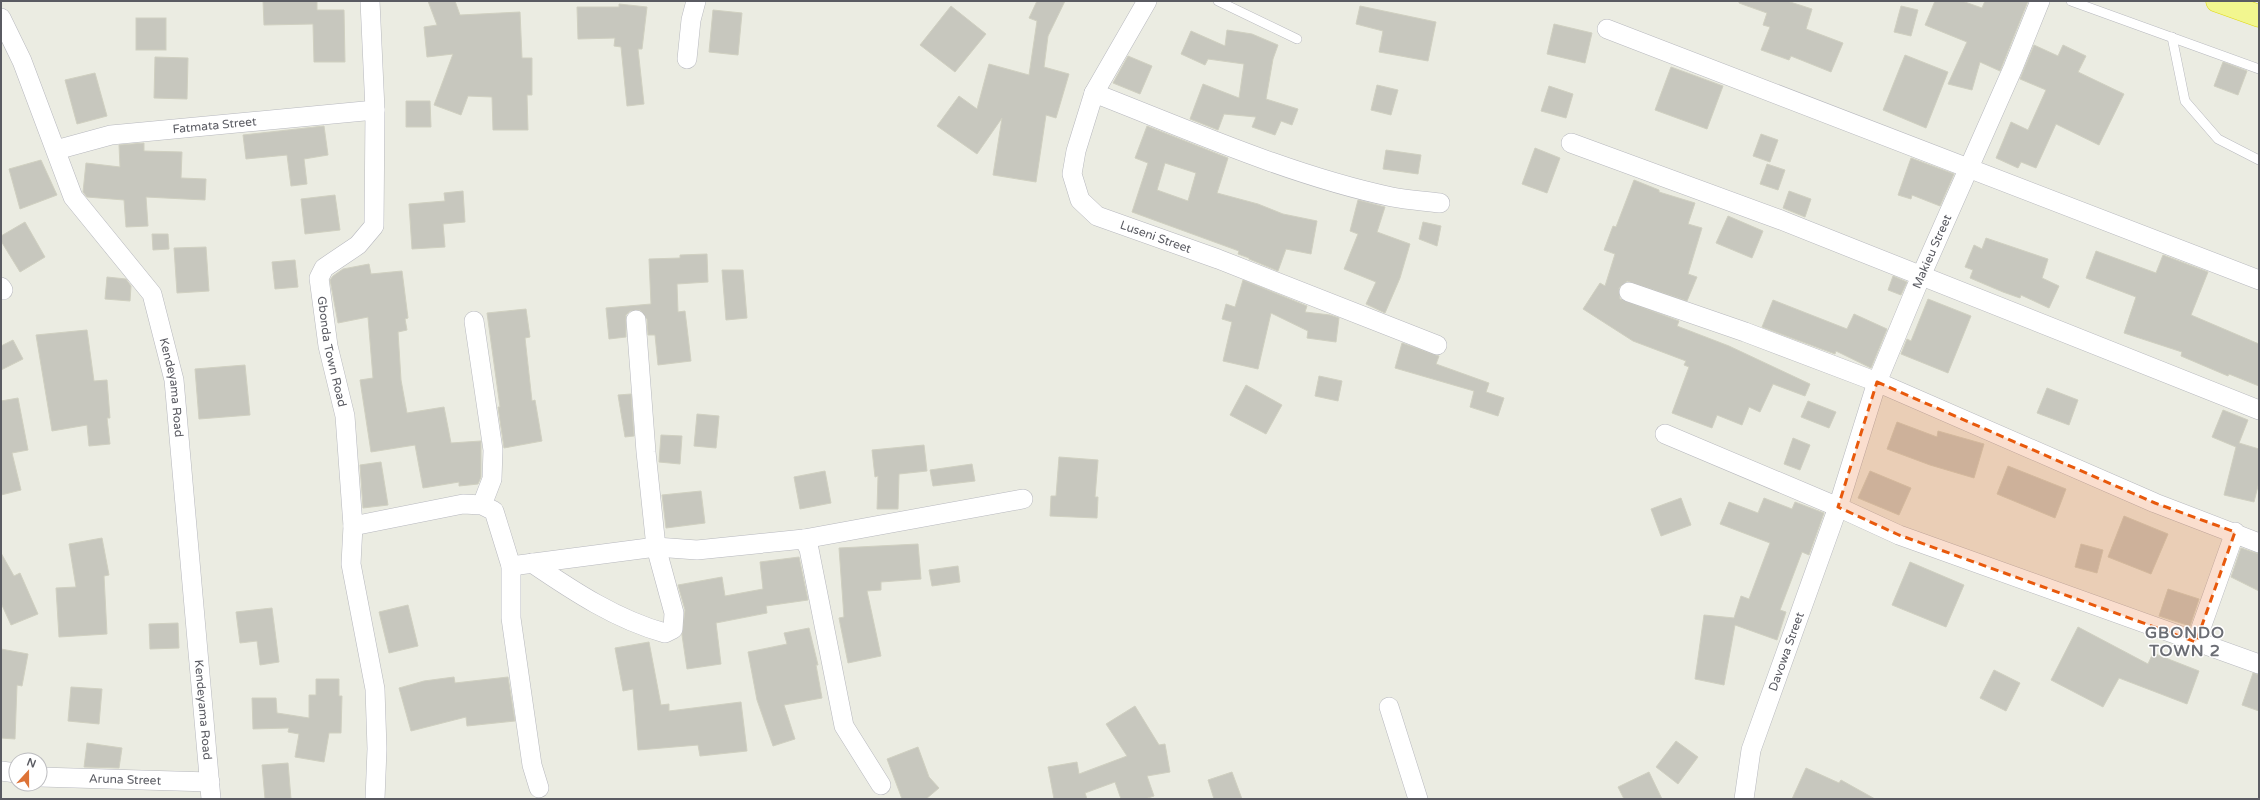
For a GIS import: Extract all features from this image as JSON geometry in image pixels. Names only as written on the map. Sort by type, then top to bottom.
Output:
[{"type":"highway","points":[[2217,1],[2259,16]]},
{"type":"street","name":"Gbonda Town Road","points":[[370,1],[375,110],[374,226],[358,245],[324,268],[319,278],[328,346],[345,416],[353,526],[351,564],[375,689],[377,748],[375,799]]},
{"type":"street","points":[[687,59],[691,20],[696,1]]},
{"type":"street","name":"Luseni Street","points":[[1147,1],[1094,93],[1076,151],[1072,174],[1080,200],[1097,216],[1218,259],[1438,345]]},
{"type":"street","name":"Makieu Street","points":[[1838,507],[1877,382],[1921,276],[1969,169],[2040,1]]},
{"type":"street","name":"Kendeyama Road","points":[[1,18],[22,61],[74,197],[152,294],[174,380],[210,791]]},
{"type":"street","points":[[1607,29],[2259,280]]},
{"type":"street","points":[[1094,93],[1221,143],[1303,172],[1392,197],[1440,203]]},
{"type":"street","name":"Fatmata Street","points":[[56,150],[111,135],[375,110]]},
{"type":"street","points":[[1571,143],[1781,220],[2259,410]]},
{"type":"street","points":[[1629,292],[1745,332],[1877,382],[2155,503],[2235,532],[2259,543]]},
{"type":"street","points":[[532,563],[578,594],[649,629],[665,633],[673,629],[674,613],[656,547],[646,452],[636,320]]},
{"type":"street","points":[[474,321],[493,450],[492,479],[482,505]]},
{"type":"street","points":[[1665,434],[1838,507],[1899,535],[2259,664]]},
{"type":"street","points":[[511,566],[656,547],[697,550],[804,539],[1023,499]]},
{"type":"street","points":[[353,526],[464,504],[482,505],[494,511],[511,566],[511,618],[532,765],[539,788]]},
{"type":"street","name":"Davowa Street","points":[[1744,799],[1751,750],[1838,507]]},
{"type":"street","points":[[2196,642],[2235,532]]},
{"type":"street","points":[[804,539],[809,549],[844,726],[881,785]]},
{"type":"street","points":[[1389,707],[1418,799]]},
{"type":"street","name":"Aruna Street","points":[[48,778],[210,791]]},
{"type":"lane","points":[[1218,1],[1297,39]]},
{"type":"lane","points":[[2071,1],[2259,69]]},
{"type":"lane","points":[[2172,37],[2185,101],[2218,139],[2259,160]]},
{"type":"highlighted area","points":[[1877,382],[2155,503],[2235,532],[2196,642],[1899,535],[1838,507]]},
{"type":"building","points":[[263,1],[317,1],[317,10],[344,10],[345,62],[314,62],[313,24],[264,25]]},
{"type":"building","points":[[428,1],[455,1],[460,15],[520,12],[522,58],[532,58],[532,95],[527,95],[528,130],[493,130],[492,97],[468,96],[461,115],[434,105],[453,54],[427,57],[424,27],[437,25]]},
{"type":"building","points":[[1037,1],[1065,1],[1048,36],[1044,67],[1069,74],[1056,118],[1046,115],[1036,182],[993,175],[1002,118],[977,154],[937,126],[959,96],[977,109],[989,64],[1029,75],[1037,21],[1029,18]]},
{"type":"building","points":[[1739,1],[1787,1],[1812,9],[1806,29],[1843,43],[1831,72],[1791,56],[1789,60],[1761,50],[1770,27],[1763,25],[1767,13],[1739,3]]},
{"type":"building","points":[[1935,1],[1962,1],[1982,8],[1985,1],[2028,1],[2000,71],[1980,62],[1972,90],[1948,84],[1967,42],[1925,25]]},
{"type":"building","points":[[619,4],[647,7],[642,49],[638,49],[644,104],[627,106],[621,47],[614,46],[615,38],[578,39],[577,7],[619,7]]},
{"type":"building","points":[[951,6],[986,34],[955,72],[920,45]]},
{"type":"building","points":[[1360,6],[1436,22],[1428,61],[1379,52],[1383,31],[1356,24]]},
{"type":"building","points":[[1901,6],[1918,10],[1911,36],[1894,32]]},
{"type":"building","points":[[713,10],[742,13],[738,55],[709,52]]},
{"type":"building","points":[[136,18],[166,18],[166,50],[136,50]]},
{"type":"building","points":[[1554,24],[1592,33],[1585,63],[1547,54]]},
{"type":"building","points":[[1227,30],[1252,34],[1278,45],[1273,59],[1266,99],[1298,109],[1292,125],[1281,121],[1275,135],[1252,127],[1256,117],[1224,114],[1218,130],[1190,119],[1203,84],[1239,98],[1244,64],[1208,59],[1205,65],[1181,54],[1191,31],[1225,46]]},
{"type":"building","points":[[2034,45],[2058,56],[2063,45],[2086,56],[2078,72],[2124,94],[2099,145],[2056,124],[2036,168],[2021,162],[2018,168],[1996,158],[2011,122],[2028,130],[2046,90],[2020,79]]},
{"type":"building","points":[[1905,55],[1948,72],[1926,128],[1883,110]]},
{"type":"building","points":[[1128,56],[1152,66],[1140,94],[1113,83]]},
{"type":"building","points":[[155,57],[188,58],[187,99],[154,98]]},
{"type":"building","points":[[2223,62],[2247,71],[2238,95],[2214,86]]},
{"type":"building","points":[[1671,67],[1723,86],[1707,129],[1655,110]]},
{"type":"building","points":[[95,73],[107,116],[77,124],[65,80]]},
{"type":"building","points":[[1377,85],[1398,90],[1391,115],[1371,110]]},
{"type":"building","points":[[1549,86],[1573,94],[1566,118],[1541,111]]},
{"type":"building","points":[[406,101],[430,101],[431,127],[406,127]]},
{"type":"building","points":[[324,126],[328,155],[304,159],[307,184],[291,186],[287,155],[246,159],[243,135]]},
{"type":"building","points":[[1147,126],[1228,158],[1217,193],[1258,204],[1283,214],[1317,221],[1311,254],[1286,249],[1278,271],[1238,254],[1239,251],[1132,212],[1148,163],[1135,158]],"holes":[[[1165,163],[1196,173],[1188,201],[1157,190]]]},
{"type":"building","points":[[1761,134],[1778,140],[1770,162],[1753,156]]},
{"type":"building","points":[[144,143],[144,151],[182,152],[181,178],[206,179],[205,200],[146,197],[148,226],[126,227],[124,200],[87,197],[83,192],[86,163],[120,167],[119,145]]},
{"type":"building","points":[[1535,148],[1560,158],[1547,193],[1522,184]]},
{"type":"building","points":[[1386,150],[1421,155],[1418,174],[1383,169]]},
{"type":"building","points":[[1911,158],[1954,174],[1940,206],[1912,195],[1911,199],[1898,195]]},
{"type":"building","points":[[41,160],[57,195],[20,209],[9,169]]},
{"type":"building","points":[[1767,164],[1785,170],[1778,190],[1760,184]]},
{"type":"building","points":[[1634,180],[1659,190],[1659,192],[1695,203],[1688,224],[1702,228],[1688,274],[1697,277],[1687,301],[1627,281],[1619,288],[1620,299],[1679,321],[1677,326],[1729,346],[1810,384],[1805,396],[1773,384],[1760,412],[1749,407],[1742,425],[1717,415],[1712,428],[1672,413],[1689,367],[1684,365],[1686,361],[1633,341],[1583,309],[1600,283],[1605,286],[1615,254],[1604,250],[1613,226],[1616,227]]},
{"type":"building","points":[[463,191],[465,222],[443,224],[445,247],[412,249],[409,204],[445,201],[444,193]]},
{"type":"building","points":[[1789,191],[1811,199],[1805,217],[1783,208]]},
{"type":"building","points":[[335,195],[340,230],[305,234],[301,199]]},
{"type":"building","points":[[1358,200],[1385,207],[1377,232],[1410,244],[1400,278],[1385,313],[1366,304],[1376,282],[1344,269],[1358,234],[1350,231]]},
{"type":"building","points":[[1728,216],[1763,231],[1752,258],[1716,243]]},
{"type":"building","points":[[25,222],[45,257],[20,272],[1,241],[1,236]]},
{"type":"building","points":[[1423,222],[1441,226],[1437,246],[1419,239]]},
{"type":"building","points":[[152,234],[168,234],[169,249],[153,250]]},
{"type":"building","points":[[1986,238],[2048,259],[2042,278],[2059,286],[2049,308],[2021,295],[2020,298],[1970,278],[1973,270],[1965,267],[1974,245],[1982,249]]},
{"type":"building","points":[[206,247],[209,291],[177,293],[174,248]]},
{"type":"building","points":[[2096,251],[2156,273],[2163,255],[2208,272],[2191,315],[2259,344],[2259,386],[2229,374],[2228,376],[2181,356],[2182,352],[2124,333],[2136,297],[2086,278]]},
{"type":"building","points":[[707,254],[708,282],[677,284],[678,312],[685,311],[691,361],[658,365],[655,335],[648,335],[647,319],[640,310],[630,311],[626,315],[626,337],[609,339],[606,308],[651,304],[649,259],[680,258],[680,255]]},
{"type":"building","points":[[295,260],[298,287],[275,289],[272,262]]},
{"type":"building","points":[[369,264],[371,274],[402,271],[408,318],[405,319],[407,330],[398,332],[401,380],[407,413],[444,407],[451,443],[481,441],[481,477],[478,484],[459,486],[459,482],[423,488],[415,445],[371,452],[360,380],[373,378],[368,317],[338,323],[330,280],[343,269]]},
{"type":"building","points":[[722,270],[743,270],[747,318],[726,320]]},
{"type":"building","points":[[1893,276],[1907,282],[1901,295],[1888,290]]},
{"type":"building","points":[[107,277],[126,279],[131,286],[130,301],[105,299]]},
{"type":"building","points":[[1243,280],[1307,306],[1305,312],[1330,315],[1339,318],[1336,342],[1307,338],[1308,331],[1271,313],[1258,369],[1223,361],[1232,322],[1222,319],[1226,304],[1235,307]]},
{"type":"building","points":[[1928,299],[1971,316],[1948,373],[1901,354],[1907,339],[1911,341]]},
{"type":"building","points":[[1773,300],[1847,329],[1854,314],[1887,329],[1871,368],[1836,351],[1835,354],[1762,327]]},
{"type":"building","points":[[526,309],[530,337],[525,338],[532,401],[535,400],[542,441],[504,448],[487,313]]},
{"type":"building","points":[[87,330],[94,381],[107,380],[110,418],[107,418],[110,444],[89,446],[87,425],[52,431],[36,335]]},
{"type":"building","points":[[13,340],[23,359],[1,370],[1,346]]},
{"type":"building","points":[[1402,343],[1439,356],[1436,364],[1489,383],[1486,392],[1504,398],[1498,416],[1470,407],[1474,391],[1395,368]]},
{"type":"building","points":[[245,365],[250,415],[199,419],[195,369]]},
{"type":"building","points":[[1319,376],[1342,381],[1338,401],[1315,396]]},
{"type":"building","points":[[1246,385],[1282,405],[1266,434],[1230,415]]},
{"type":"building","points":[[2047,388],[2078,400],[2069,425],[2037,413]]},
{"type":"building","points":[[631,394],[634,436],[625,437],[618,395]]},
{"type":"building","points":[[18,398],[28,450],[12,453],[21,490],[1,495],[1,401]]},
{"type":"building","points":[[1808,401],[1836,412],[1829,428],[1801,417]]},
{"type":"building","points":[[2223,410],[2248,420],[2239,443],[2259,449],[2259,482],[2254,502],[2224,495],[2236,447],[2212,437]]},
{"type":"building","points":[[697,414],[719,416],[716,448],[694,446]]},
{"type":"building","points":[[1897,422],[1937,437],[1938,431],[1984,444],[1974,478],[1930,465],[1887,449]]},
{"type":"building","points":[[661,435],[682,436],[680,464],[659,462]]},
{"type":"building","points":[[1793,438],[1810,445],[1800,470],[1784,464]]},
{"type":"building","points":[[924,445],[927,471],[899,474],[898,509],[877,509],[878,476],[875,477],[872,450]]},
{"type":"building","points":[[1059,457],[1098,460],[1095,497],[1098,497],[1097,518],[1050,516],[1051,496],[1056,496]]},
{"type":"building","points":[[381,462],[388,505],[363,508],[360,465]]},
{"type":"building","points":[[972,464],[975,481],[933,486],[930,470]]},
{"type":"building","points":[[2008,466],[2066,489],[2055,518],[1997,494]]},
{"type":"building","points":[[825,471],[831,503],[800,509],[794,477]]},
{"type":"building","points":[[1870,471],[1911,488],[1899,515],[1858,498]]},
{"type":"building","points":[[701,491],[705,523],[666,528],[662,495]]},
{"type":"building","points":[[1681,498],[1691,525],[1661,536],[1651,509]]},
{"type":"building","points":[[1764,498],[1792,509],[1795,502],[1824,513],[1809,555],[1802,552],[1780,610],[1786,612],[1777,640],[1735,625],[1724,685],[1695,679],[1704,615],[1734,618],[1741,596],[1749,599],[1770,543],[1720,524],[1729,502],[1758,513]]},
{"type":"building","points":[[2124,516],[2168,534],[2151,574],[2108,557]]},
{"type":"building","points":[[102,538],[109,575],[104,576],[107,634],[59,637],[56,588],[76,587],[69,544]]},
{"type":"building","points":[[918,544],[921,579],[881,582],[881,590],[867,591],[881,656],[848,663],[839,618],[844,617],[839,548]]},
{"type":"building","points":[[2081,544],[2103,550],[2097,573],[2075,567]]},
{"type":"building","points":[[2241,548],[2259,554],[2259,591],[2231,577]]},
{"type":"building","points":[[1,553],[14,576],[20,573],[38,614],[11,625],[1,603]]},
{"type":"building","points":[[799,557],[808,600],[766,606],[767,613],[716,623],[721,664],[687,669],[682,635],[685,610],[678,585],[722,577],[725,596],[763,589],[760,562]]},
{"type":"building","points":[[1910,562],[1964,585],[1946,627],[1892,605]]},
{"type":"building","points":[[958,566],[960,582],[932,586],[929,570]]},
{"type":"building","points":[[2168,589],[2199,599],[2190,626],[2159,616]]},
{"type":"building","points":[[408,605],[418,646],[389,653],[379,612]]},
{"type":"building","points":[[272,608],[279,662],[260,665],[257,641],[240,643],[236,612]]},
{"type":"building","points":[[178,623],[179,648],[150,649],[149,624]]},
{"type":"building","points":[[2078,627],[2148,664],[2153,653],[2199,671],[2187,704],[2119,678],[2103,707],[2051,680]]},
{"type":"building","points":[[809,628],[818,665],[816,665],[822,698],[784,705],[795,739],[773,746],[757,700],[748,652],[787,644],[784,633]]},
{"type":"building","points":[[649,642],[661,705],[669,704],[669,711],[741,702],[747,751],[700,756],[698,745],[638,750],[633,689],[623,691],[615,648]]},
{"type":"building","points":[[1,649],[28,654],[22,686],[17,685],[15,739],[1,738]]},
{"type":"building","points":[[1994,670],[2020,683],[2006,711],[1980,698]]},
{"type":"building","points":[[2253,673],[2259,675],[2259,711],[2242,705]]},
{"type":"building","points":[[454,677],[455,683],[508,677],[515,721],[467,726],[466,717],[411,731],[399,688],[424,681]]},
{"type":"building","points":[[316,679],[339,679],[339,696],[342,696],[341,733],[329,733],[324,762],[295,757],[299,734],[288,732],[289,728],[253,729],[252,698],[276,698],[277,713],[309,718],[309,695],[316,695]]},
{"type":"building","points":[[71,687],[102,689],[99,724],[68,721]]},
{"type":"building","points":[[1135,706],[1159,745],[1165,744],[1170,772],[1147,776],[1154,796],[1145,799],[1121,799],[1115,782],[1085,793],[1087,799],[1054,799],[1048,767],[1077,762],[1079,774],[1127,756],[1106,724]]},
{"type":"building","points":[[1676,741],[1698,757],[1678,784],[1656,767]]},
{"type":"building","points":[[87,743],[122,748],[119,768],[84,767]]},
{"type":"building","points":[[918,747],[929,777],[939,788],[926,799],[902,799],[887,759]]},
{"type":"building","points":[[288,763],[291,799],[265,799],[262,765]]},
{"type":"building","points":[[1806,768],[1839,783],[1841,780],[1875,799],[1792,799]]},
{"type":"building","points":[[1232,772],[1242,799],[1214,799],[1208,780]]},
{"type":"building","points":[[1649,772],[1662,799],[1624,799],[1618,787]]},
{"type":"district","name":"GBONDO TOWN 2","points":[[2185,642]]}]
